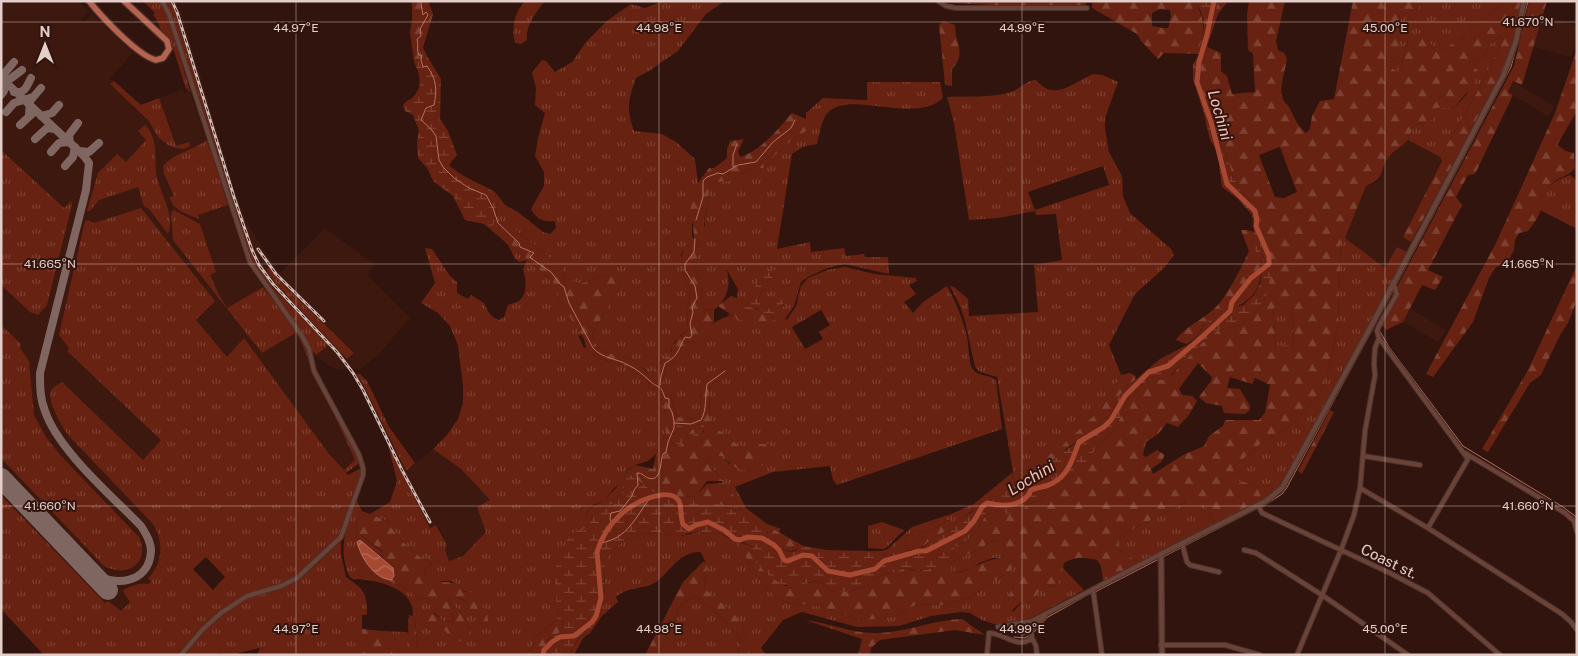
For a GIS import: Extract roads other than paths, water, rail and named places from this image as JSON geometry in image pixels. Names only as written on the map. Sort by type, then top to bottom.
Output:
[{"type":"main road","points":[[89,1],[105,19],[147,56],[156,60],[163,58],[169,49],[167,41],[124,1]]},
{"type":"street","points":[[162,1],[168,14],[250,262],[302,336],[309,350],[314,371],[356,450],[363,468],[362,480],[341,538],[297,578],[281,586],[247,596],[222,613],[204,629],[181,655]]},
{"type":"street","points":[[938,1],[946,6],[956,8],[1087,8]]},
{"type":"street","points":[[1048,613],[1031,630],[1023,633],[998,627],[1032,621],[1258,505],[1273,497],[1282,488],[1394,286],[1504,74],[1516,41],[1524,1]]},
{"type":"street","points":[[1394,286],[1397,294],[1379,326],[1380,338],[1465,452],[1468,459],[1428,528]]},
{"type":"street","points":[[1297,655],[1354,515],[1360,488],[1365,431],[1375,375],[1375,348],[1380,338]]},
{"type":"street","points":[[1465,452],[1565,513],[1574,521],[1577,532]]},
{"type":"street","points":[[1364,456],[1420,465]]},
{"type":"street","points":[[1360,488],[1428,528],[1562,614],[1577,630]]},
{"type":"street","name":"Coast st.","points":[[1258,505],[1262,513],[1428,593],[1500,655]]},
{"type":"street","points":[[1182,543],[1187,562],[1190,565],[1220,572]]},
{"type":"street","points":[[1244,550],[1256,553],[1322,595],[1408,655]]},
{"type":"street","points":[[1161,554],[1162,655]]},
{"type":"street","points":[[1093,589],[1102,655]]},
{"type":"street","points":[[1031,630],[1037,655]]},
{"type":"street","points":[[987,655],[989,633],[1018,642],[1027,642],[1032,638]]},
{"type":"street","points":[[1161,645],[1225,645],[1260,655]]},
{"type":"water","points":[[360,540],[393,568],[394,576],[391,580],[379,575],[369,566],[359,548],[357,542]]},
{"type":"waterway","points":[[422,1],[423,15],[426,12],[428,15],[420,29],[421,36],[417,39],[418,51],[419,55],[422,55],[423,67],[427,66],[433,76],[436,95],[434,105],[426,108],[421,120],[436,136],[439,160],[443,167],[454,178],[469,188],[486,195],[498,223],[519,243],[520,247],[534,253],[530,257],[551,272],[564,287],[569,303],[593,348],[597,352],[640,372],[653,384],[661,388],[665,398],[669,399],[674,428],[666,452],[663,454],[660,471],[653,479],[637,473],[638,485],[620,511],[611,513],[612,525]]},
{"type":"waterway","name":"Lochini","points":[[543,655],[544,650],[552,642],[560,637],[574,636],[592,622],[596,616],[601,598],[597,552],[601,541],[613,522],[621,514],[630,507],[650,498],[666,495],[677,499],[680,503],[683,524],[689,529],[708,522],[724,530],[735,539],[740,540],[747,537],[762,538],[774,545],[784,560],[788,561],[803,555],[812,556],[828,571],[850,575],[875,569],[884,561],[919,551],[926,551],[965,531],[987,503],[1000,505],[1018,503],[1028,496],[1031,490],[1046,486],[1059,479],[1068,468],[1079,442],[1104,427],[1111,420],[1125,396],[1149,372],[1168,366],[1230,311],[1232,302],[1251,278],[1269,264],[1269,256],[1256,226],[1255,211],[1227,184],[1211,122],[1197,82],[1199,62],[1214,1]]},
{"type":"waterway","points":[[1395,287],[1511,67],[1528,1]]},
{"type":"waterway","points":[[696,220],[703,197],[703,181],[707,177],[718,173],[723,174],[738,165],[756,162],[773,142],[791,128],[795,120]]},
{"type":"waterway","points":[[733,167],[733,155],[737,144]]},
{"type":"waterway","points":[[660,385],[665,363],[676,355],[685,337],[690,338],[692,335],[690,324],[693,312],[692,307],[697,298],[695,286],[685,270],[685,264],[694,252],[695,239]]},
{"type":"waterway","points":[[1262,507],[1282,494],[1286,489],[1393,291]]},
{"type":"waterway","points":[[1379,330],[1389,347],[1463,446],[1563,507],[1577,519]]},
{"type":"waterway","points":[[674,423],[691,424],[701,420],[705,407],[707,384],[725,371]]},
{"type":"waterway","points":[[601,543],[618,537],[624,532],[650,498]]},
{"type":"waterway","points":[[1095,592],[1258,508]]},
{"type":"waterway","points":[[1033,633],[1048,617],[1091,593]]},
{"type":"waterway","points":[[1014,637],[1025,638],[1030,635]]},
{"type":"railway","points":[[172,1],[234,197],[259,265],[273,284],[337,352],[353,373],[430,522]]},
{"type":"railway","points":[[258,249],[276,274],[324,321]]}]
